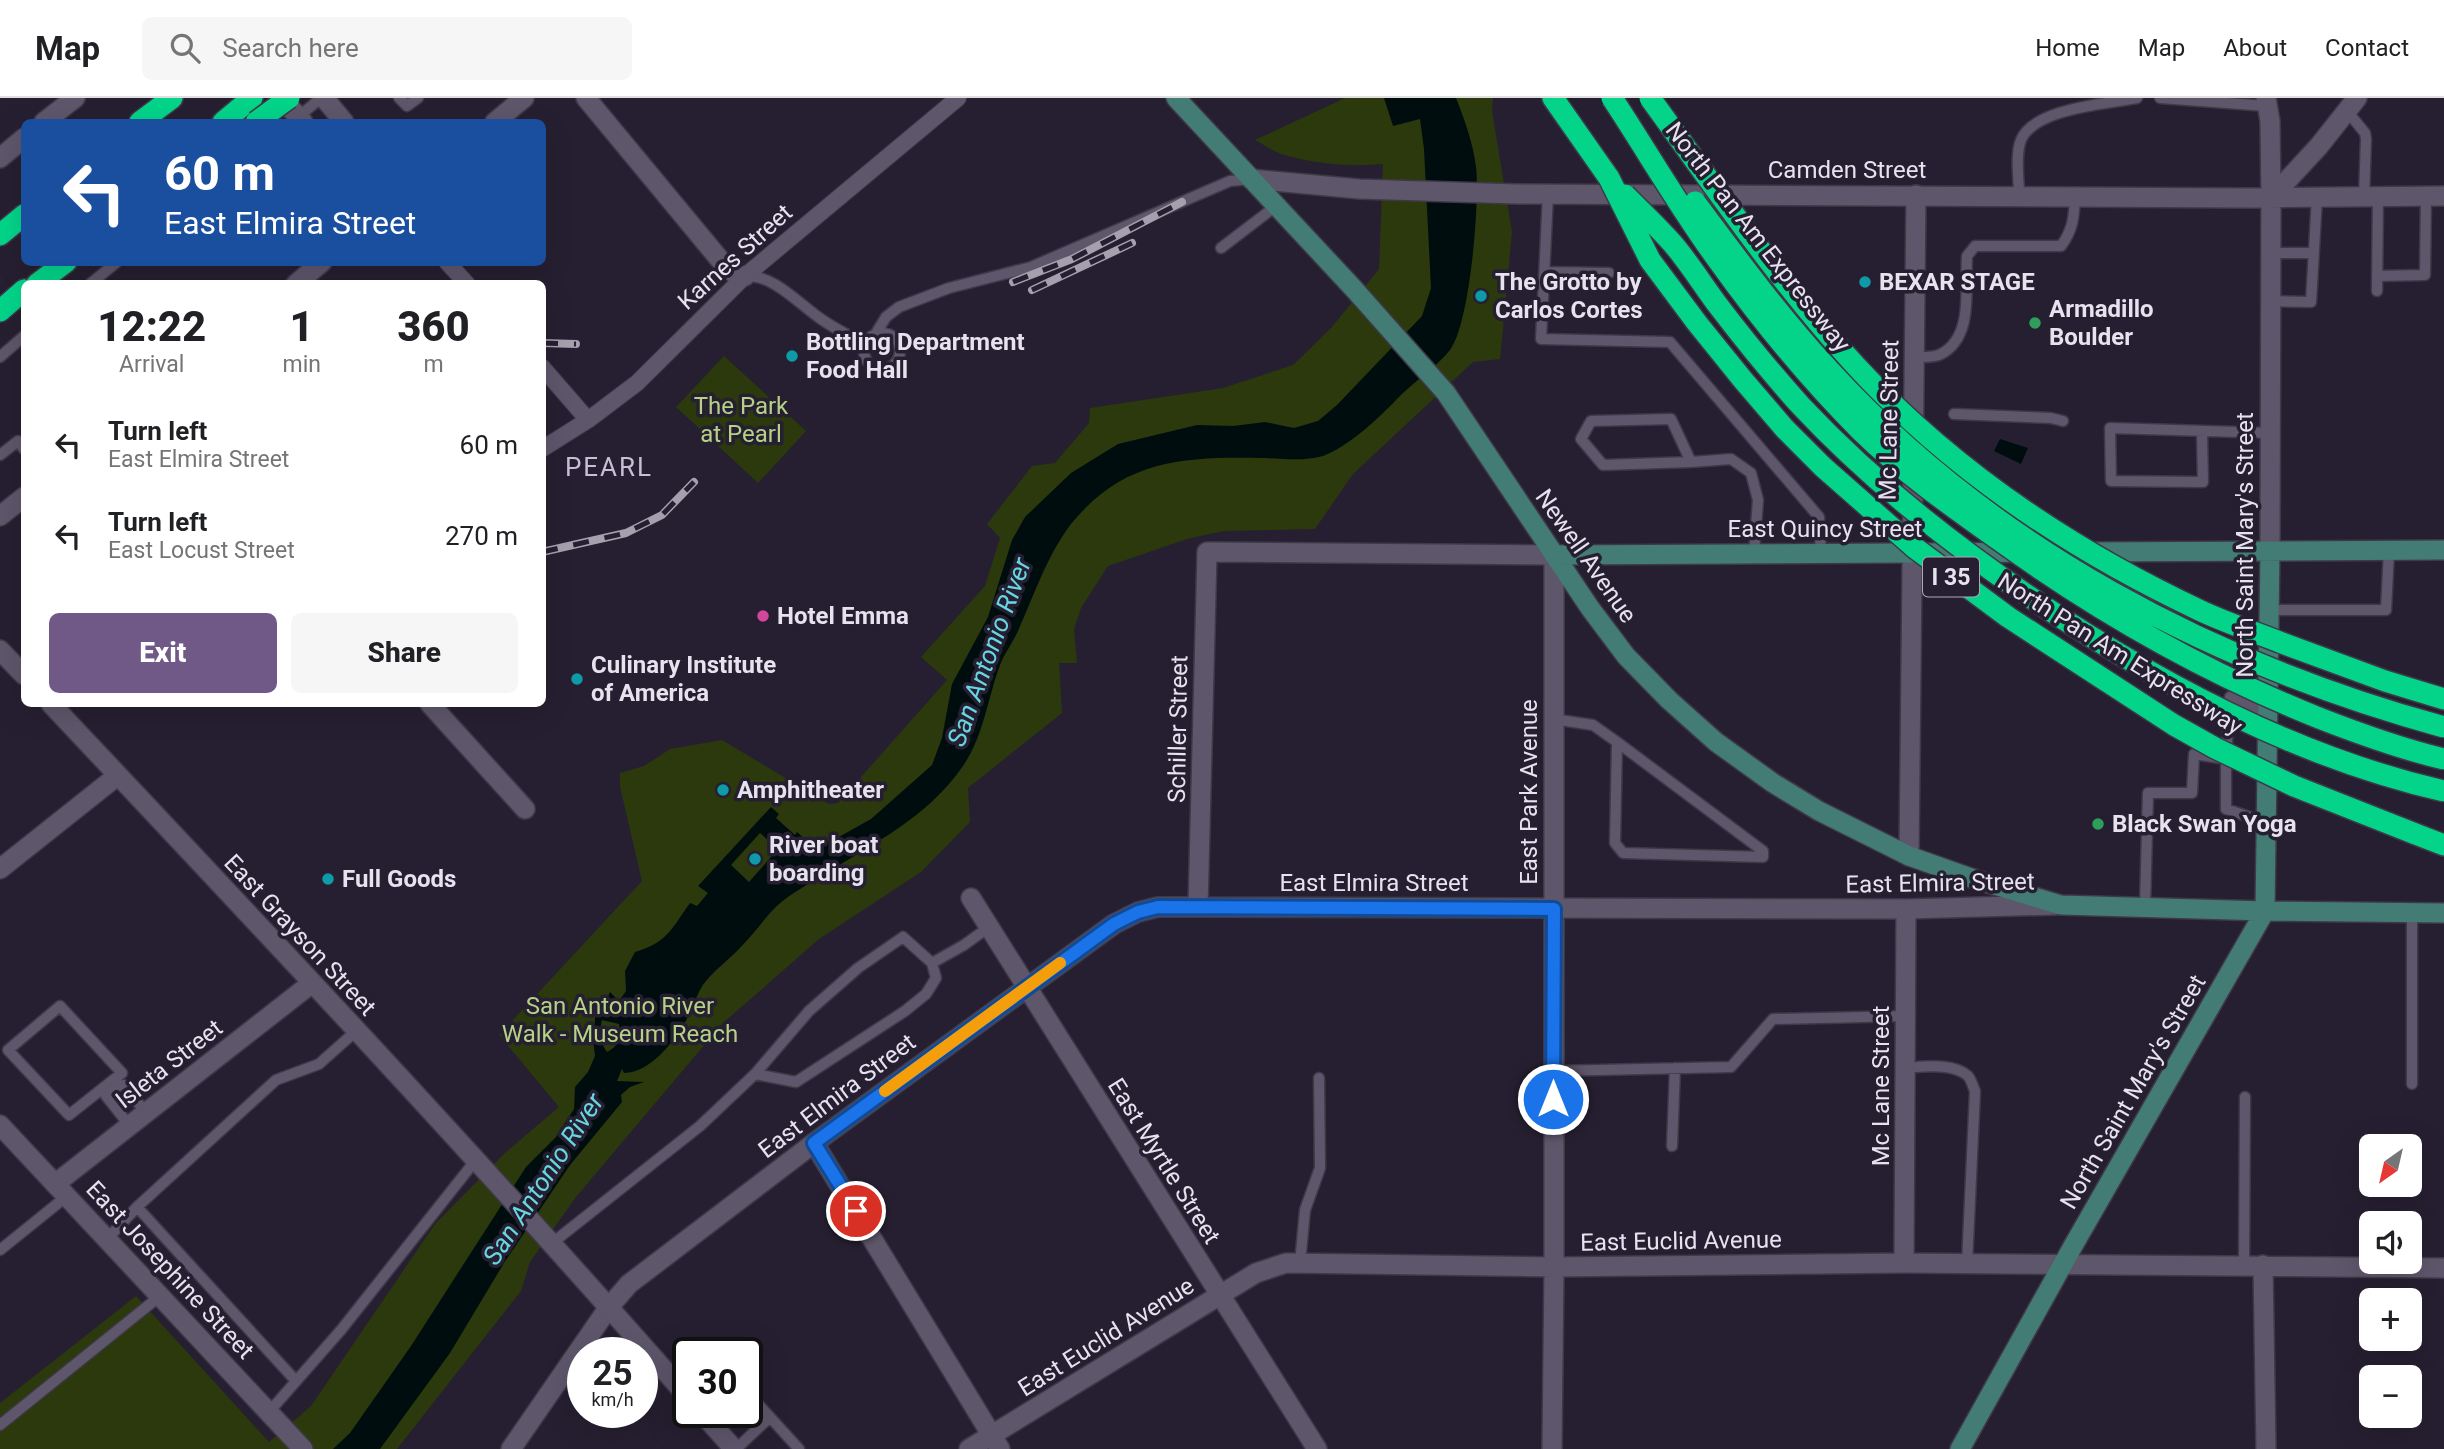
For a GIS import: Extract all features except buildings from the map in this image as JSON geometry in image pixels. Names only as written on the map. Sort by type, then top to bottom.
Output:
[{"type":"highway","points":[[142,119],[165,98]]},
{"type":"highway","points":[[143,119],[172,98]]},
{"type":"highway","points":[[227,119],[252,98]]},
{"type":"highway","name":"North Pan Am Expressway","points":[[1553,98],[1609,178],[1650,260],[1743,380],[1785,429],[1823,467],[1915,548],[2008,617],[2174,725],[2284,782],[2362,815],[2444,843]]},
{"type":"highway","name":"North Pan Am Expressway","points":[[1614,98],[1716,258],[1770,328],[1862,432],[1922,484],[2011,549],[2115,618],[2226,679],[2363,735],[2444,759]]},
{"type":"highway","name":"North Pan Am Expressway","points":[[1614,98],[1782,316],[1831,372],[1920,459],[2002,522],[2130,603],[2196,636],[2317,686],[2375,707],[2444,727]]},
{"type":"highway","points":[[1650,98],[1759,249],[1856,366],[1901,411],[1999,491],[2076,544],[2200,611],[2385,681],[2444,699]]},
{"type":"highway","points":[[1661,98],[1759,249]]},
{"type":"highway","points":[[273,119],[296,115]]},
{"type":"highway","name":"North Pan Am Expressway","points":[[1609,178],[1674,245],[1721,310],[1803,408],[1887,489],[1983,565],[2120,655],[2224,711],[2358,766],[2444,791]]},
{"type":"highway","points":[[0,235],[21,218]]},
{"type":"highway","points":[[39,280],[54,266]]},
{"type":"highway","points":[[41,280],[60,266]]},
{"type":"highway","points":[[2,310],[21,294]]},
{"type":"highway","points":[[2282,643],[2444,686]]},
{"type":"main road","name":"Newell Avenue","points":[[1175,98],[1354,289],[1446,393],[1590,608],[1626,656],[1669,700],[1716,742],[1773,783],[1819,811],[1909,856],[2061,905]]},
{"type":"main road","name":"East Quincy Street","points":[[1554,555],[2444,550]]},
{"type":"main road","name":"North Saint Mary's Street","points":[[1960,1449],[2265,911],[2270,551]]},
{"type":"main road","name":"East Elmira Street","points":[[2061,905],[2444,913]]},
{"type":"street","points":[[48,119],[75,98]]},
{"type":"street","points":[[281,98],[296,115]]},
{"type":"street","points":[[322,98],[341,119]]},
{"type":"street","points":[[499,119],[524,98]]},
{"type":"street","points":[[586,98],[726,267],[738,276],[745,276]]},
{"type":"street","name":"Karnes Street","points":[[546,446],[588,420],[637,383],[745,276],[958,98]]},
{"type":"street","name":"North Saint Mary's Street","points":[[2267,102],[2270,121],[2271,198],[2270,551]]},
{"type":"street","points":[[2271,198],[2319,146],[2352,104]]},
{"type":"street","points":[[0,158],[21,140]]},
{"type":"street","name":"Camden Street","points":[[1251,179],[1359,189],[1517,194],[2271,198],[2435,196]]},
{"type":"street","name":"Mc Lane Street","points":[[1909,856],[1916,195]]},
{"type":"street","points":[[301,280],[318,266]]},
{"type":"street","points":[[451,266],[463,280]]},
{"type":"street","points":[[546,373],[588,420]]},
{"type":"street","points":[[0,516],[21,499]]},
{"type":"street","name":"East Quincy Street","points":[[1207,551],[1554,555]]},
{"type":"street","name":"Schiller Street","points":[[1198,907],[1207,551]]},
{"type":"street","name":"East Park Avenue","points":[[1552,1449],[1554,555]]},
{"type":"street","points":[[0,650],[21,672]]},
{"type":"street","name":"East Grayson Street","points":[[57,707],[117,776],[672,1373]]},
{"type":"street","points":[[433,707],[525,809]]},
{"type":"street","points":[[0,869],[117,776]]},
{"type":"street","name":"East Myrtle Street","points":[[971,898],[1317,1449]]},
{"type":"street","name":"East Elmira Street","points":[[510,1449],[609,1307],[629,1284],[1026,987],[1114,924],[1138,912],[1158,907],[1906,909],[2061,905]]},
{"type":"street","name":"Mc Lane Street","points":[[1904,1263],[1906,909]]},
{"type":"street","name":"Isleta Street","points":[[61,1190],[130,1126],[312,983]]},
{"type":"street","name":"East Josephine Street","points":[[0,1125],[303,1449]]},
{"type":"street","points":[[814,1143],[996,1442]]},
{"type":"street","name":"East Euclid Avenue","points":[[970,1449],[996,1442],[1219,1296],[1270,1266],[1286,1263],[1554,1267],[1904,1263],[2444,1268]]},
{"type":"street","points":[[2253,1265],[2266,1449]]},
{"type":"street","points":[[716,1428],[735,1449]]},
{"type":"lane","points":[[296,115],[322,98]]},
{"type":"lane","points":[[399,98],[407,106],[418,98]]},
{"type":"lane","points":[[2019,195],[2020,143],[2025,132],[2048,115],[2137,98]]},
{"type":"lane","points":[[2160,98],[2267,102]]},
{"type":"lane","points":[[2352,104],[2367,139],[2377,291]]},
{"type":"lane","points":[[875,335],[882,333],[894,339],[900,351],[894,364],[881,369],[869,363],[864,351],[865,344],[875,335],[886,317],[899,307],[949,288],[1031,267],[1230,181],[1251,179]]},
{"type":"lane","points":[[1548,194],[1541,339],[1670,342],[1819,517],[1821,554]]},
{"type":"lane","points":[[2377,275],[2425,275],[2435,196]]},
{"type":"lane","points":[[1914,357],[1939,356],[1955,344],[1964,328],[1966,256],[1970,250],[1975,246],[2060,246],[2070,234],[2075,197]]},
{"type":"lane","points":[[2270,301],[2311,302],[2317,197]]},
{"type":"lane","points":[[1221,247],[1276,206]]},
{"type":"lane","points":[[2271,253],[2313,253]]},
{"type":"lane","points":[[95,280],[112,266]]},
{"type":"lane","points":[[1545,272],[1609,273]]},
{"type":"lane","points":[[745,276],[772,283],[822,320],[865,344]]},
{"type":"lane","points":[[0,357],[21,339]]},
{"type":"lane","points":[[1954,414],[2051,418],[2063,421]]},
{"type":"lane","points":[[1690,462],[1671,419],[1591,421],[1581,439],[1603,465],[1690,462],[1731,459],[1751,473],[1758,500],[1754,554]]},
{"type":"lane","points":[[2097,427],[2202,433],[2270,433]]},
{"type":"lane","points":[[2109,428],[2111,481],[2203,482],[2202,433]]},
{"type":"lane","points":[[0,455],[18,441],[21,445]]},
{"type":"lane","points":[[2269,610],[2386,610],[2389,551]]},
{"type":"lane","points":[[2267,823],[2226,809],[2226,759],[2230,697],[2268,713]]},
{"type":"lane","points":[[1553,719],[1593,724],[1763,851],[1763,857],[1623,852],[1615,843],[1617,742]]},
{"type":"lane","points":[[2145,908],[2148,793],[2192,793],[2194,754],[2226,759]]},
{"type":"lane","points":[[2412,912],[2412,1084]]},
{"type":"lane","points":[[932,963],[989,928]]},
{"type":"lane","points":[[551,1244],[700,1126],[755,1074],[809,1011],[858,968],[903,937],[932,963],[936,978],[926,994],[905,1011],[796,1082],[755,1074]]},
{"type":"lane","points":[[130,1126],[106,1096],[110,1085],[122,1073],[60,1006],[8,1050],[69,1115],[110,1085],[124,1085],[146,1113]]},
{"type":"lane","points":[[1553,1072],[1731,1067],[1773,1019],[1906,1016]]},
{"type":"lane","points":[[107,1239],[137,1207],[276,1080],[319,1064],[356,1031]]},
{"type":"lane","points":[[1905,1068],[1941,1067],[1958,1071],[1969,1077],[1975,1091],[1967,1264]]},
{"type":"lane","points":[[1672,1146],[1675,1068]]},
{"type":"lane","points":[[1300,1263],[1305,1210],[1320,1168],[1319,1078]]},
{"type":"lane","points":[[2245,1097],[2253,1265]]},
{"type":"lane","points":[[269,1412],[341,1330],[475,1161]]},
{"type":"lane","points":[[0,1250],[61,1190]]},
{"type":"lane","points":[[137,1207],[296,1381]]},
{"type":"lane","points":[[0,1425],[160,1296]]},
{"type":"lane","points":[[763,1409],[799,1449]]},
{"type":"lane","points":[[735,1449],[770,1417]]},
{"type":"green space","name":"San Antonio River Walk - Museum Reach","points":[[1345,98],[1493,98],[1492,111],[1512,232],[1500,359],[1473,362],[1353,474],[1315,529],[1224,531],[1187,539],[1108,566],[1081,608],[1074,629],[1077,663],[1059,663],[1062,713],[968,788],[970,822],[921,872],[819,939],[722,1024],[576,1197],[530,1262],[521,1291],[397,1449],[0,1449],[0,1403],[136,1296],[269,1442],[311,1406],[435,1224],[506,1152],[559,1107],[499,1035],[642,881],[620,787],[620,773],[644,766],[670,749],[722,740],[829,804],[838,803],[947,680],[921,657],[985,586],[1000,538],[987,524],[1032,466],[1055,463],[1089,423],[1090,408],[1223,388],[1293,365],[1331,328],[1379,269],[1383,164],[1346,165],[1308,161],[1280,154],[1255,140]]},
{"type":"green space","name":"The Park at Pearl","points":[[724,356],[806,431],[758,483],[676,407]]},
{"type":"water","name":"San Antonio River","points":[[1384,98],[1456,98],[1471,141],[1477,184],[1475,233],[1463,315],[1450,350],[1363,431],[1333,452],[1315,458],[1231,458],[1179,462],[1133,475],[1111,487],[1091,503],[1071,524],[1047,563],[1000,665],[976,742],[949,784],[917,815],[899,828],[782,902],[706,981],[685,1022],[663,1052],[644,1067],[624,1073],[622,1069],[617,1081],[644,1082],[630,1087],[621,1095],[622,1102],[570,1165],[504,1263],[450,1353],[380,1449],[333,1449],[350,1433],[411,1346],[526,1167],[556,1137],[574,1109],[575,1087],[588,1072],[595,1056],[593,1039],[596,1009],[605,1003],[610,992],[619,1001],[626,991],[625,971],[635,952],[662,939],[690,903],[697,906],[708,893],[698,886],[771,807],[779,814],[776,818],[795,835],[797,832],[805,839],[801,844],[808,849],[837,838],[871,819],[932,765],[942,738],[952,684],[988,617],[1012,540],[1025,517],[1071,473],[1118,444],[1197,425],[1233,426],[1265,422],[1294,428],[1318,421],[1337,405],[1422,316],[1431,288],[1420,119],[1393,126]],"holes":[[[760,833],[778,849],[749,882],[731,865]],[[602,1020],[619,1024],[619,1041],[607,1052],[600,1037]]]},
{"type":"water","points":[[2000,439],[2028,448],[2021,464],[1994,451]]},
{"type":"railway","points":[[1013,282],[1072,259],[1182,202]]},
{"type":"railway","points":[[1032,290],[1132,243]]},
{"type":"railway","points":[[546,343],[576,344]]},
{"type":"railway","points":[[546,551],[626,533],[662,515],[694,482]]},
{"type":"slow traffic","points":[[885,1091],[1060,963]]},
{"type":"place","name":"BEXAR STAGE","points":[[1865,282]]},
{"type":"place","name":"The Grotto by Carlos Cortes","points":[[1481,296]]},
{"type":"place","name":"Armadillo Boulder","points":[[2035,323]]},
{"type":"place","name":"Bottling Department Food Hall","points":[[792,356]]},
{"type":"place","name":"Hotel Emma","points":[[763,616]]},
{"type":"place","name":"Culinary Institute of America","points":[[577,679]]},
{"type":"place","name":"Amphitheater","points":[[723,790]]},
{"type":"place","name":"Black Swan Yoga","points":[[2098,824]]},
{"type":"place","name":"River boat boarding","points":[[755,859]]},
{"type":"place","name":"Full Goods","points":[[328,879]]},
{"type":"district","name":"PEARL","points":[[609,467]]},
{"type":"route","points":[[856,1211],[814,1143],[1114,924],[1138,912],[1158,907],[1554,909],[1553,1099]]}]
